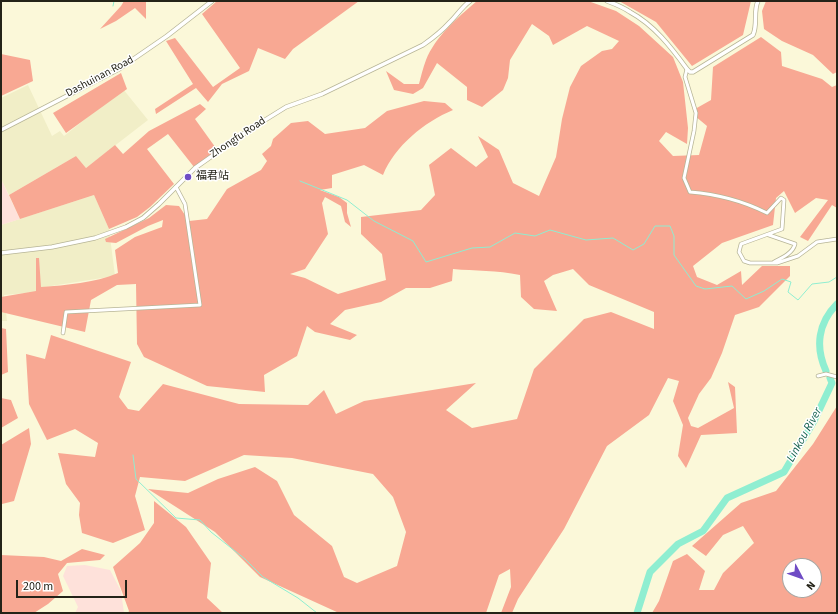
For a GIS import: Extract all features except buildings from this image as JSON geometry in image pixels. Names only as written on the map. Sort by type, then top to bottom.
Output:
[{"type":"street","name":"Dashuinan Road","points":[[1,130],[119,69],[167,36],[212,1]]},
{"type":"street","name":"Zhongfu Road","points":[[1,253],[52,247],[95,238],[126,227],[144,218],[201,164],[249,130],[286,107],[322,94],[423,45],[450,23],[470,1]]},
{"type":"street","points":[[607,1],[630,12],[648,24],[666,42],[690,72],[698,70],[753,35],[758,1]]},
{"type":"street","points":[[687,69],[685,77],[696,113],[694,131],[684,178],[690,192],[743,202],[767,213],[781,198],[784,200],[782,229],[741,244],[739,252],[744,261],[750,263],[783,261],[798,256],[817,242],[837,239]]},
{"type":"street","points":[[63,333],[66,312],[200,305],[185,204],[176,187]]},
{"type":"street","points":[[769,235],[795,244],[791,252],[772,262]]},
{"type":"street","points":[[818,376],[826,374],[837,378]]},
{"type":"shaded area","points":[[124,1],[146,1],[146,19],[135,8],[116,21],[100,29],[121,6]]},
{"type":"shaded area","points":[[217,1],[359,1],[293,49],[285,59],[258,48],[249,71],[222,84],[208,102],[196,88],[156,114],[155,109],[193,84],[166,41],[175,38],[213,87],[240,68],[202,14]]},
{"type":"shaded area","points":[[477,1],[588,1],[616,11],[639,26],[673,57],[683,82],[688,128],[687,144],[666,132],[659,141],[673,156],[699,155],[707,126],[695,116],[695,109],[711,100],[713,67],[761,37],[781,52],[782,66],[822,79],[832,87],[837,85],[837,208],[832,205],[808,241],[800,237],[828,200],[816,198],[795,213],[784,191],[776,198],[773,225],[722,243],[693,266],[697,277],[717,285],[741,271],[742,285],[762,266],[790,266],[790,276],[759,307],[735,315],[722,353],[711,378],[699,394],[688,418],[691,426],[698,428],[734,408],[728,382],[735,387],[737,433],[701,435],[686,468],[678,456],[683,425],[673,401],[679,381],[668,378],[649,415],[607,446],[564,529],[518,599],[512,613],[501,613],[511,587],[510,569],[499,575],[486,613],[339,613],[260,577],[215,532],[148,489],[188,493],[218,479],[255,467],[277,481],[294,515],[332,546],[344,577],[357,583],[397,566],[406,532],[393,497],[373,474],[292,458],[244,455],[185,481],[140,477],[135,496],[145,530],[113,543],[82,533],[79,515],[80,503],[66,484],[58,453],[95,457],[98,443],[75,429],[47,440],[29,404],[26,354],[45,359],[51,335],[131,362],[119,397],[128,409],[139,411],[163,384],[239,404],[308,405],[324,390],[336,414],[364,401],[476,383],[446,410],[472,428],[517,419],[534,369],[584,319],[611,312],[654,329],[654,312],[589,285],[573,269],[553,275],[544,281],[557,311],[534,309],[521,297],[520,275],[494,271],[453,269],[452,281],[430,288],[406,288],[381,302],[345,310],[330,324],[357,335],[350,340],[315,332],[307,326],[297,356],[264,375],[265,392],[207,386],[144,357],[137,344],[136,284],[117,285],[91,300],[85,332],[1,312],[1,297],[36,291],[36,258],[39,258],[41,287],[100,279],[118,273],[115,250],[135,237],[162,227],[163,220],[148,226],[116,243],[106,242],[105,239],[149,218],[166,205],[179,206],[189,221],[207,219],[227,189],[261,170],[267,161],[262,154],[271,146],[273,139],[291,123],[308,121],[325,134],[365,128],[387,111],[424,101],[445,103],[453,110],[432,121],[412,136],[395,154],[383,175],[364,165],[332,175],[332,188],[320,190],[339,197],[347,203],[347,213],[351,227],[345,222],[341,206],[325,197],[322,203],[328,234],[305,269],[290,274],[305,278],[338,294],[386,280],[382,254],[361,234],[361,217],[421,210],[435,195],[429,165],[451,148],[476,167],[488,157],[478,136],[499,150],[513,183],[539,196],[556,157],[562,119],[570,87],[581,66],[602,51],[612,49],[619,41],[587,26],[553,45],[549,36],[532,24],[510,60],[508,78],[503,90],[482,107],[467,100],[467,87],[437,63],[423,88],[413,94],[394,90],[386,71],[404,84],[419,84],[426,60],[435,43],[455,21]]},
{"type":"shaded area","points":[[619,1],[751,1],[743,35],[692,66],[656,22]]},
{"type":"shaded area","points":[[766,1],[837,1],[837,72],[833,74],[813,55],[782,41],[764,29],[762,11]]},
{"type":"shaded area","points":[[1,54],[30,60],[33,81],[1,96]]},
{"type":"shaded area","points":[[121,73],[127,89],[66,133],[53,113]]},
{"type":"shaded area","points":[[28,85],[52,136],[60,131],[64,136],[123,89],[148,120],[86,168],[76,156],[9,195],[1,179],[1,98]]},
{"type":"shaded area","points":[[200,104],[206,109],[195,119],[218,151],[194,167],[168,134],[147,149],[174,184],[137,217],[109,229],[94,195],[20,219],[9,195],[76,156],[86,168],[115,145],[123,154],[149,131]]},
{"type":"shaded area","points":[[1,179],[20,219],[1,225]]},
{"type":"shaded area","points":[[94,195],[109,229],[115,276],[38,288],[38,292],[4,295],[7,321],[1,321],[1,225]]},
{"type":"shaded area","points":[[1,328],[6,329],[8,372],[1,375]]},
{"type":"shaded area","points":[[1,398],[11,400],[18,418],[1,428]]},
{"type":"shaded area","points":[[837,406],[837,613],[652,613],[659,601],[673,561],[687,554],[705,571],[699,590],[714,590],[723,573],[754,543],[743,526],[723,535],[706,556],[692,546],[741,503],[776,491],[813,444]]},
{"type":"shaded area","points":[[29,428],[31,444],[14,501],[2,504],[1,522],[1,445]]},
{"type":"shaded area","points":[[154,501],[186,527],[211,563],[207,598],[223,613],[128,613],[129,611],[113,567],[140,543],[154,523]]},
{"type":"shaded area","points":[[82,549],[105,555],[100,560],[67,563],[58,574],[63,591],[48,604],[34,613],[1,613],[1,555],[44,557],[61,561]]},
{"type":"shaded area","points":[[85,565],[110,570],[121,591],[124,613],[75,613],[78,607],[63,576],[67,566]]},
{"type":"waterway","points":[[113,6],[114,1]]},
{"type":"waterway","points":[[300,181],[347,200],[374,221],[413,241],[426,262],[472,248],[490,247],[515,233],[535,236],[550,230],[586,240],[613,238],[633,250],[644,244],[655,226],[670,226],[674,236],[674,255],[696,286],[705,289],[732,286],[746,299],[764,291],[782,279],[791,282],[788,292],[798,300],[812,284],[829,282],[837,277]]},
{"type":"waterway","name":"Linkou River","points":[[826,371],[820,353],[820,336],[826,319],[837,304]]},
{"type":"waterway","name":"Linkou River","points":[[637,613],[650,572],[678,544],[703,531],[727,498],[784,472],[814,421],[832,383],[830,378]]},
{"type":"waterway","points":[[133,455],[136,479],[176,518],[200,520],[211,532],[245,559],[263,577],[298,598],[317,613]]},
{"type":"place","name":"福君站","points":[[188,177]]}]
